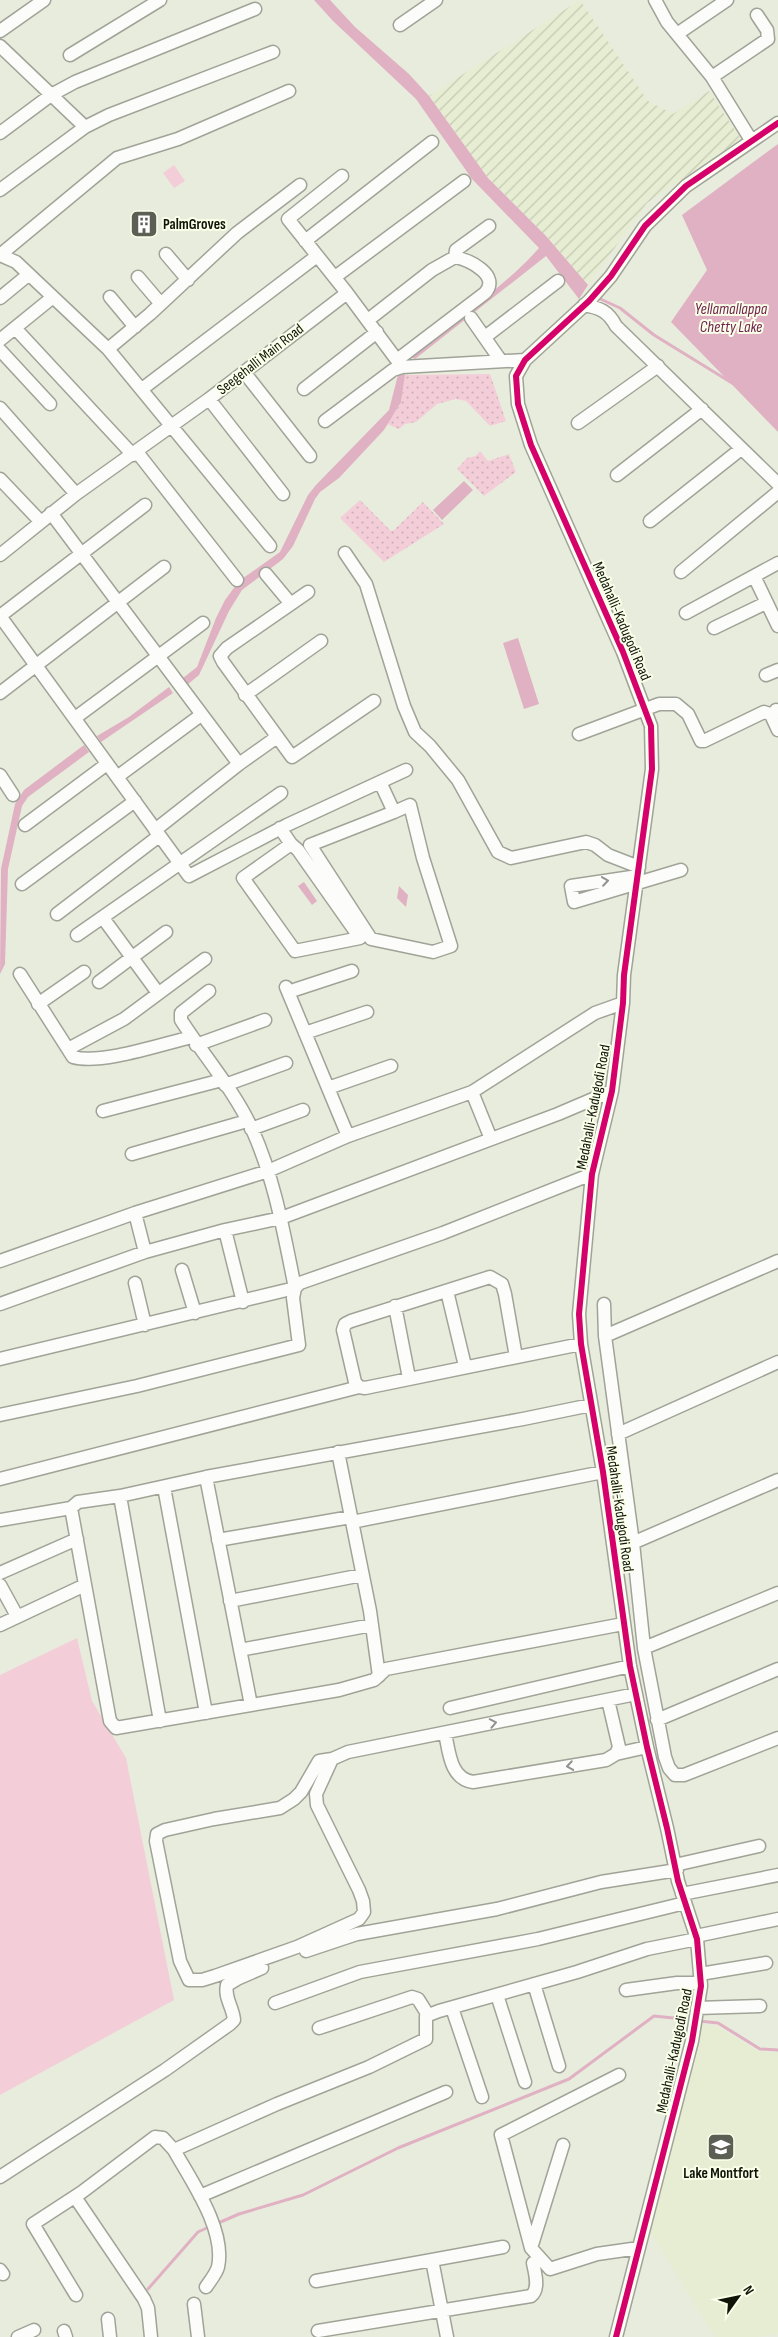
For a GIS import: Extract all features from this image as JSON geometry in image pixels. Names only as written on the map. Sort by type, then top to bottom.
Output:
[{"type":"street","points":[[0,31],[44,0]]},
{"type":"street","points":[[70,55],[160,0]]},
{"type":"street","points":[[655,0],[667,22],[712,77],[751,140]]},
{"type":"street","points":[[677,34],[727,0]]},
{"type":"street","points":[[400,25],[434,1]]},
{"type":"street","points":[[0,133],[51,95],[75,82],[254,8]]},
{"type":"street","points":[[712,77],[768,39],[767,30],[757,15]]},
{"type":"street","points":[[0,46],[85,127]]},
{"type":"street","points":[[0,190],[85,127],[109,115],[273,52]]},
{"type":"street","points":[[270,546],[108,349],[16,262],[0,255],[117,158],[178,139],[289,91]]},
{"type":"street","name":"Medahalli-Kadugodi Road","points":[[616,2337],[692,2041],[700,1978],[697,1938],[676,1868],[647,1748],[630,1666],[603,1472],[581,1344],[579,1314],[592,1174],[612,1091],[623,1003],[624,975],[652,769],[651,726],[623,652],[531,445],[518,404],[516,376],[525,360],[586,303],[611,276],[646,226],[686,186],[778,123]]},
{"type":"street","points":[[305,242],[432,142]]},
{"type":"street","points":[[342,176],[288,219],[347,292],[400,364]]},
{"type":"street","points":[[335,278],[464,181]]},
{"type":"street","points":[[108,349],[188,280],[237,233],[300,185]]},
{"type":"street","points":[[455,257],[456,250],[489,226]]},
{"type":"street","points":[[166,254],[188,280]]},
{"type":"street","points":[[142,389],[317,256]]},
{"type":"street","points":[[368,320],[432,270],[455,257]]},
{"type":"street","points":[[325,421],[393,370],[490,288],[490,281],[478,266],[455,257]]},
{"type":"street","points":[[0,298],[28,274]]},
{"type":"street","points":[[138,276],[161,304]]},
{"type":"street","points":[[485,337],[558,281]]},
{"type":"street","name":"Seegehalli Main Road","points":[[1,553],[76,494],[209,399],[347,292]]},
{"type":"street","points":[[0,340],[53,297]]},
{"type":"street","points":[[110,297],[135,327]]},
{"type":"street","points":[[586,303],[601,308],[610,316],[616,326],[778,484]]},
{"type":"street","points":[[471,318],[501,361]]},
{"type":"street","points":[[15,328],[135,453],[237,580]]},
{"type":"street","points":[[304,389],[377,332]]},
{"type":"street","points":[[0,350],[50,404]]},
{"type":"street","points":[[400,364],[525,360]]},
{"type":"street","points":[[578,423],[658,366]]},
{"type":"street","points":[[244,372],[310,456]]},
{"type":"street","points":[[209,399],[283,494]]},
{"type":"street","points":[[0,408],[76,494]]},
{"type":"street","points":[[617,475],[702,409]]},
{"type":"street","points":[[650,521],[741,449]]},
{"type":"street","points":[[0,479],[41,522]]},
{"type":"street","points":[[681,572],[778,492]]},
{"type":"street","points":[[145,505],[0,616],[189,876],[280,828],[406,770]]},
{"type":"street","points":[[51,513],[82,552],[238,764]]},
{"type":"street","points":[[345,553],[366,584],[404,706],[415,732],[430,746],[458,780],[498,852],[511,858],[586,842],[595,845],[638,876]]},
{"type":"street","points":[[686,613],[778,563]]},
{"type":"street","points":[[0,693],[164,567]]},
{"type":"street","points":[[266,574],[291,604]]},
{"type":"street","points":[[754,576],[778,626]]},
{"type":"street","points":[[308,592],[227,648],[220,656],[245,695],[292,756],[374,700]]},
{"type":"street","points":[[714,628],[766,603]]},
{"type":"street","points":[[74,718],[203,623]]},
{"type":"street","points":[[245,695],[322,641]]},
{"type":"street","points":[[579,734],[659,704],[676,704],[688,714],[701,741],[764,712],[776,711],[778,730]]},
{"type":"street","points":[[117,777],[201,714]]},
{"type":"street","points":[[57,914],[238,764],[277,737]]},
{"type":"street","points":[[25,825],[107,764]]},
{"type":"street","points":[[0,775],[13,795]]},
{"type":"street","points":[[380,782],[394,812]]},
{"type":"street","points":[[78,935],[281,793]]},
{"type":"street","points":[[22,884],[135,801]]},
{"type":"street","points":[[410,805],[423,858],[451,946],[433,952],[371,939],[310,845],[394,812],[410,805]]},
{"type":"street","points":[[280,828],[291,844],[298,850],[360,938],[295,951],[243,878],[291,844]]},
{"type":"street","points":[[638,876],[574,902],[571,886],[638,876],[681,870]]},
{"type":"street","points":[[103,918],[158,993]]},
{"type":"street","points":[[99,982],[166,932]]},
{"type":"street","points":[[68,1049],[124,1018],[204,959]]},
{"type":"street","points":[[348,1136],[287,989],[352,971]]},
{"type":"street","points":[[38,1004],[84,972]]},
{"type":"street","points":[[20,974],[68,1049],[74,1057],[83,1060],[194,1041],[266,1020]]},
{"type":"street","points":[[0,1415],[137,1386],[299,1344],[293,1298],[294,1288],[281,1218],[268,1171],[249,1125],[181,1020],[181,1013],[209,992]]},
{"type":"street","points":[[0,1261],[134,1213],[268,1171],[348,1136],[472,1092],[595,1013],[623,1003]]},
{"type":"street","points":[[305,1033],[368,1012]]},
{"type":"street","points":[[103,1111],[223,1083],[286,1063]]},
{"type":"street","points":[[328,1088],[391,1066]]},
{"type":"street","points":[[0,1304],[145,1252],[226,1230],[281,1218],[558,1114],[612,1091]]},
{"type":"street","points":[[472,1092],[492,1139]]},
{"type":"street","points":[[132,1154],[303,1110]]},
{"type":"street","points":[[0,1359],[195,1314],[294,1288],[300,1283],[443,1233],[592,1174]]},
{"type":"street","points":[[134,1213],[145,1252]]},
{"type":"street","points":[[226,1230],[243,1302]]},
{"type":"street","points":[[605,1336],[778,1261]]},
{"type":"street","points":[[182,1270],[195,1314]]},
{"type":"street","points":[[359,1387],[355,1382],[343,1330],[345,1324],[395,1306],[490,1278],[502,1284],[516,1357]]},
{"type":"street","points":[[135,1283],[144,1325]]},
{"type":"street","points":[[447,1291],[466,1366]]},
{"type":"street","points":[[604,1304],[605,1336],[644,1648],[657,1720],[669,1768],[675,1775],[684,1775],[778,1738]]},
{"type":"street","points":[[395,1306],[409,1378]]},
{"type":"street","points":[[0,1479],[359,1387],[365,1388],[581,1344]]},
{"type":"street","points":[[618,1434],[778,1362]]},
{"type":"street","points":[[0,1520],[71,1508],[78,1502],[120,1496],[206,1477],[591,1405]]},
{"type":"street","points":[[338,1452],[372,1625],[379,1676]]},
{"type":"street","points":[[218,1540],[351,1519],[603,1472]]},
{"type":"street","points":[[206,1477],[250,1705]]},
{"type":"street","points":[[614,1551],[778,1480]]},
{"type":"street","points":[[164,1487],[206,1712]]},
{"type":"street","points":[[120,1496],[160,1721]]},
{"type":"street","points":[[71,1508],[110,1722],[116,1728],[339,1690],[374,1680],[386,1670],[623,1624]]},
{"type":"street","points":[[0,1573],[77,1539]]},
{"type":"street","points":[[230,1601],[362,1575]]},
{"type":"street","points":[[0,1585],[17,1616]]},
{"type":"street","points":[[0,1625],[85,1586]]},
{"type":"street","points":[[644,1648],[778,1593]]},
{"type":"street","points":[[240,1650],[372,1625]]},
{"type":"street","points":[[450,1708],[630,1666]]},
{"type":"street","points":[[657,1720],[778,1670]]},
{"type":"street","points":[[332,1760],[316,1794],[317,1805],[359,1890],[364,1912],[359,1919],[297,1947],[215,1976],[202,1980],[190,1980],[180,1961],[156,1841],[157,1834],[165,1830],[214,1819],[280,1808],[301,1792],[320,1762],[332,1760],[348,1752],[636,1694]]},
{"type":"street","points":[[608,1700],[619,1748],[616,1754]]},
{"type":"street","points":[[445,1733],[456,1771],[466,1781],[473,1782],[606,1760],[616,1754],[647,1748]]},
{"type":"street","points":[[0,2177],[157,2075],[230,2024],[234,2020],[234,2012],[226,1992],[227,1985],[237,1978],[299,1953],[357,1934],[497,1909],[601,1882],[676,1868],[759,1846]]},
{"type":"street","points":[[275,2003],[360,1972],[538,1939],[778,1875]]},
{"type":"street","points":[[174,2150],[417,2044],[426,2039],[425,2019],[428,2015],[577,1972],[647,1949],[778,1919]]},
{"type":"street","points":[[626,1990],[677,1983],[766,1963]]},
{"type":"street","points":[[534,1984],[559,2066]]},
{"type":"street","points":[[496,1995],[525,2082]]},
{"type":"street","points":[[319,2028],[412,1997],[418,1999],[428,2015]]},
{"type":"street","points":[[697,2008],[760,2006]]},
{"type":"street","points":[[452,2008],[482,2098]]},
{"type":"street","points":[[619,2075],[501,2135],[531,2248],[550,2268],[597,2254],[639,2248]]},
{"type":"street","points":[[200,2196],[446,2092]]},
{"type":"street","points":[[76,2296],[33,2224],[75,2197],[155,2137],[163,2138],[174,2150],[200,2196],[219,2242],[217,2269],[206,2287]]},
{"type":"street","points":[[531,2248],[563,2145]]},
{"type":"street","points":[[75,2197],[144,2299],[148,2308],[151,2337]]},
{"type":"street","points":[[316,2281],[502,2247]]},
{"type":"street","points":[[432,2260],[447,2337]]},
{"type":"street","points":[[318,2331],[531,2296],[534,2294],[536,2286],[533,2263]]},
{"type":"street","points":[[194,2304],[198,2337]]},
{"type":"street","points":[[108,2319],[110,2337]]},
{"type":"street","points":[[18,2337],[34,2330]]},
{"type":"shaded area","points":[[580,0],[648,101],[673,114],[709,91],[741,139],[647,203],[588,285],[546,236],[488,178],[429,96]]},
{"type":"shaded area","points":[[174,165],[185,181],[174,188],[163,173]]},
{"type":"shaded area","points":[[490,374],[506,421],[490,426],[466,401],[456,399],[437,404],[416,422],[405,424],[399,429],[387,424],[401,402],[405,375]]},
{"type":"shaded area","points":[[480,451],[488,461],[509,454],[516,472],[484,496],[457,469],[467,458],[476,456]]},
{"type":"shaded area","points":[[360,500],[391,531],[423,502],[444,524],[384,562],[340,518]]},
{"type":"shaded area","points":[[77,1638],[92,1701],[126,1758],[174,2000],[0,2095],[0,1675]]},
{"type":"shaded area","name":"Lake Montfort","points":[[698,2024],[716,2026],[760,2052],[778,2053],[778,2334],[755,2337],[715,2337],[647,2226]]},
{"type":"water","points":[[314,0],[330,0],[355,27],[409,74],[429,96],[488,178],[546,236],[588,285],[579,299],[546,256],[415,359],[407,354],[493,291],[539,248],[472,179],[416,99],[333,21]]},
{"type":"water","name":"Yellamallappa Chetty Lake","points":[[778,144],[778,432],[671,322],[707,270],[682,215]]},
{"type":"water","points":[[399,371],[405,375],[401,402],[384,430],[339,478],[320,492],[293,546],[283,559],[242,590],[229,611],[199,675],[187,685],[183,678],[197,667],[225,600],[239,581],[280,552],[308,495],[389,410]]},
{"type":"water","points":[[464,481],[473,490],[442,520],[433,510]]},
{"type":"water","points":[[518,638],[539,704],[524,709],[503,643]]},
{"type":"water","points":[[169,687],[173,693],[101,742],[97,736],[129,717]]},
{"type":"water","points":[[84,745],[89,752],[28,797],[22,806],[8,869],[5,964],[0,974],[1,869],[15,804],[24,790]]},
{"type":"water","points":[[304,882],[317,901],[312,905],[298,886]]},
{"type":"water","points":[[399,886],[408,895],[406,907],[397,898]]},
{"type":"waterway","points":[[596,297],[620,308],[654,335],[732,383]]},
{"type":"waterway","points":[[216,2224],[239,2214],[303,2195],[398,2148],[569,2079],[654,2016],[693,2020]]},
{"type":"waterway","points":[[699,2021],[718,2023],[760,2049],[778,2050]]},
{"type":"waterway","points":[[148,2289],[198,2232],[211,2226]]},
{"type":"cycle path","points":[[616,2337],[692,2041],[701,1986],[697,1939],[678,1881],[630,1666],[603,1472],[581,1344],[579,1314],[592,1174],[612,1091],[623,1003],[624,975],[652,769],[651,726],[623,652],[531,445],[518,404],[516,376],[525,360],[589,301],[611,276],[645,226],[686,186],[778,123]]},
{"type":"place","name":"PalmGroves","points":[[144,224]]},
{"type":"place","name":"Lake Montfort","points":[[721,2147]]}]
